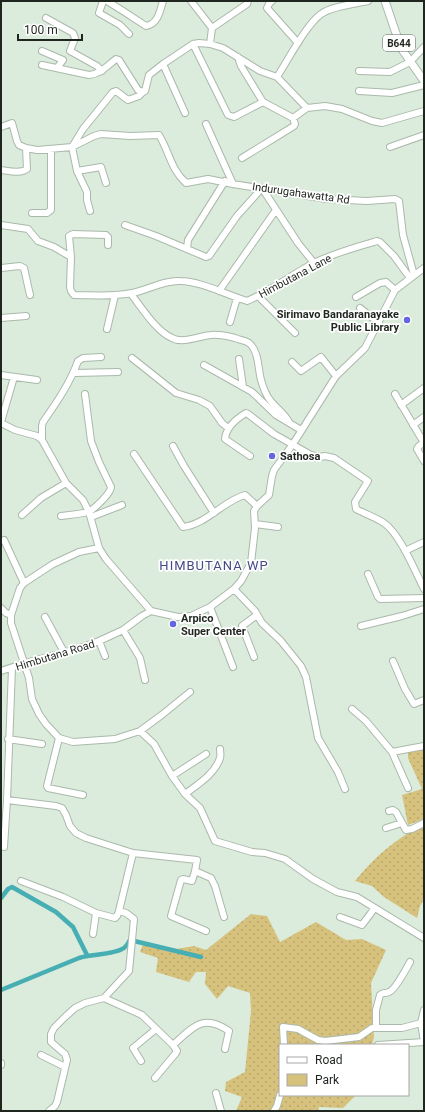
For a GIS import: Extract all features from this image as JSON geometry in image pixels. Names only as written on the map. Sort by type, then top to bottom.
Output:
[{"type":"main road","name":"B644","points":[[385,1],[396,36],[410,62],[424,81]]},
{"type":"street","points":[[103,1],[99,13],[120,26],[129,34]]},
{"type":"street","points":[[107,1],[146,26],[150,26],[157,19],[163,1]]},
{"type":"street","points":[[191,1],[212,28],[210,44]]},
{"type":"street","points":[[212,28],[247,4],[248,1]]},
{"type":"street","points":[[272,1],[267,8],[298,43]]},
{"type":"street","points":[[277,77],[310,24],[321,14],[330,10],[368,1]]},
{"type":"street","points":[[46,18],[73,33],[75,38],[70,51],[97,66],[102,71]]},
{"type":"street","points":[[193,44],[228,115],[234,117],[263,102]]},
{"type":"street","points":[[90,211],[87,200],[87,192],[77,171],[72,147],[83,129],[114,90],[128,100],[139,96],[145,91],[149,75],[193,44],[210,44],[222,48],[260,71],[277,77],[307,108]]},
{"type":"street","points":[[359,71],[390,72],[410,62],[424,47]]},
{"type":"street","points":[[42,51],[63,60],[57,68]]},
{"type":"street","points":[[238,57],[241,66],[263,102],[293,118],[295,124],[242,158]]},
{"type":"street","points":[[42,65],[89,75],[96,75],[116,59],[119,60],[138,90],[143,92]]},
{"type":"street","points":[[163,64],[184,113]]},
{"type":"street","points":[[359,91],[392,93],[424,85]]},
{"type":"street","points":[[293,118],[307,108],[325,106],[334,106],[372,121],[382,123],[424,111]]},
{"type":"street","points":[[1,127],[12,123],[16,141],[19,145],[26,148],[37,150],[72,147]]},
{"type":"street","points":[[206,124],[233,184]]},
{"type":"street","name":"Indurugahawatta Rd","points":[[72,147],[101,134],[130,136],[159,135],[178,176],[186,183],[208,178],[226,181],[233,184],[327,199],[367,201],[395,198],[399,201],[403,235],[412,276]]},
{"type":"street","points":[[390,147],[424,135]]},
{"type":"street","points":[[1,170],[22,172],[26,170],[26,148]]},
{"type":"street","points":[[32,213],[51,210],[52,149]]},
{"type":"street","points":[[77,171],[101,167],[106,183]]},
{"type":"street","points":[[187,249],[188,240],[226,181]]},
{"type":"street","points":[[124,225],[156,236],[206,257],[209,256],[237,216],[262,188],[298,243],[314,263]]},
{"type":"street","points":[[219,291],[276,210]]},
{"type":"street","points":[[1,225],[28,229],[38,240],[71,257]]},
{"type":"street","points":[[71,257],[69,238],[71,235],[106,235],[108,237],[108,245]]},
{"type":"street","name":"Himbutana Lane","points":[[71,257],[70,287],[74,295],[131,294],[166,283],[179,281],[188,282],[219,291],[247,301],[314,263],[346,250],[377,240],[412,276]]},
{"type":"street","points":[[1,268],[20,266],[24,268],[30,295]]},
{"type":"street","points":[[14,377],[1,423],[15,430],[37,436],[42,440],[66,483],[83,500],[90,514],[99,548],[106,559],[151,611],[178,617],[192,616],[210,607],[241,581],[252,563],[255,524],[254,511],[257,506],[269,495],[274,470],[293,444],[336,376],[365,348],[395,290],[424,268]]},
{"type":"street","points":[[356,297],[380,283],[386,282],[395,290]]},
{"type":"street","points":[[131,294],[152,321],[172,339],[179,340],[221,335],[246,341],[250,344],[255,351],[261,380],[266,394],[285,415],[289,422]]},
{"type":"street","points":[[107,329],[115,295]]},
{"type":"street","points":[[258,296],[295,333]]},
{"type":"street","points":[[230,322],[237,298]]},
{"type":"street","points":[[360,308],[379,323]]},
{"type":"street","points":[[1,318],[26,316]]},
{"type":"street","points":[[42,440],[43,422],[61,397],[74,373],[78,360],[83,358],[101,357]]},
{"type":"street","points":[[292,362],[301,371],[321,357],[336,376]]},
{"type":"street","points":[[132,358],[176,393],[199,400],[210,406],[222,423],[228,428]]},
{"type":"street","points":[[239,359],[243,387]]},
{"type":"street","points":[[204,365],[252,392],[276,415],[301,430]]},
{"type":"street","points":[[74,373],[118,372]]},
{"type":"street","points":[[1,376],[37,380]]},
{"type":"street","points":[[401,405],[424,388]]},
{"type":"street","points":[[85,394],[91,441],[111,487],[108,494],[90,514]]},
{"type":"street","points":[[394,394],[424,443],[419,446],[418,449],[424,461]]},
{"type":"street","points":[[250,456],[225,438],[228,428],[236,419],[246,413],[274,434],[311,455],[334,458],[368,481],[354,502],[356,509],[383,522],[392,530],[424,589]]},
{"type":"street","points":[[413,425],[424,417]]},
{"type":"street","points":[[173,446],[214,513]]},
{"type":"street","points":[[134,454],[184,527],[190,526],[214,513],[238,497],[245,495],[257,506]]},
{"type":"street","points":[[22,515],[41,498],[66,483]]},
{"type":"street","points":[[61,516],[90,514],[122,505]]},
{"type":"street","points":[[255,524],[278,527]]},
{"type":"street","points":[[4,540],[24,583]]},
{"type":"street","points":[[404,551],[424,542]]},
{"type":"street","points":[[99,548],[79,552],[53,564],[24,583],[20,588],[11,615],[11,623],[25,663],[32,699],[39,714],[59,738],[73,742],[115,739],[140,731],[190,692]]},
{"type":"street","points":[[368,574],[378,598],[380,599],[424,598]]},
{"type":"street","points":[[234,588],[262,623],[281,641],[301,666],[306,677],[318,738],[338,772],[345,789]]},
{"type":"street","points":[[210,607],[233,668]]},
{"type":"street","points":[[1,608],[6,613],[11,615]]},
{"type":"street","points":[[361,626],[402,616],[424,608]]},
{"type":"street","name":"Himbutana Road","points":[[1,671],[99,641],[123,630],[151,611]]},
{"type":"street","points":[[254,657],[242,626],[257,615]]},
{"type":"street","points":[[45,616],[64,652]]},
{"type":"street","points":[[123,630],[140,658],[145,680]]},
{"type":"street","points":[[99,641],[105,656]]},
{"type":"street","points":[[393,661],[405,689],[414,704],[424,700]]},
{"type":"street","points":[[4,848],[12,668]]},
{"type":"street","points":[[352,708],[366,721],[392,752],[408,788]]},
{"type":"street","points":[[140,731],[154,744],[184,794],[200,808],[215,841],[252,852],[265,853],[285,859],[313,879],[337,892],[357,897],[374,909],[424,938]]},
{"type":"street","points":[[59,738],[47,786],[48,788],[82,795]]},
{"type":"street","points":[[8,739],[42,744]]},
{"type":"street","points":[[392,752],[424,746]]},
{"type":"street","points":[[184,794],[202,781],[214,769],[220,758],[220,749]]},
{"type":"street","points":[[172,776],[206,754]]},
{"type":"street","points":[[7,800],[62,808],[70,826],[76,833],[109,846],[133,853],[197,860],[192,881],[187,879],[181,880],[171,916],[206,931]]},
{"type":"street","points":[[389,811],[392,810],[396,812],[406,830],[424,823]]},
{"type":"street","points":[[386,828],[402,823]]},
{"type":"street","points":[[20,881],[63,897],[96,913],[115,918],[119,911],[133,853]]},
{"type":"street","points":[[195,871],[211,878],[216,886],[224,917]]},
{"type":"street","points":[[340,917],[362,925],[374,909]]},
{"type":"street","points":[[49,1111],[57,1102],[67,1060],[66,1057],[51,1042],[51,1034],[54,1028],[75,1008],[85,1003],[104,998],[129,971],[134,919],[126,913],[119,911]]},
{"type":"street","points":[[93,934],[96,913]]},
{"type":"street","points":[[376,1028],[376,1010],[380,995],[384,992],[389,992],[394,988],[410,962]]},
{"type":"street","points":[[104,998],[142,1015],[173,1045],[177,1051],[155,1078]]},
{"type":"street","points":[[393,1044],[424,1042],[421,1023],[424,1010]]},
{"type":"street","points":[[173,1045],[195,1026],[212,1022],[229,1031],[225,1049]]},
{"type":"street","points":[[284,1044],[283,1027],[298,1029],[318,1040],[324,1041],[359,1037],[372,1028],[402,1028],[421,1023]]},
{"type":"street","points":[[141,1061],[134,1048],[156,1029]]},
{"type":"street","points":[[41,1055],[65,1067]]},
{"type":"street","points":[[216,1093],[221,1111]]},
{"type":"street","points":[[274,1111],[280,1096]]},
{"type":"green space","points":[[423,749],[424,819],[408,825],[402,795],[422,789],[408,758],[408,750]]},
{"type":"green space","points":[[424,824],[424,899],[420,906],[417,918],[384,897],[372,886],[355,881],[386,849],[404,835]]},
{"type":"green space","points":[[251,914],[267,916],[280,942],[316,922],[346,940],[362,939],[386,950],[371,983],[374,1036],[372,1044],[279,1044],[279,1096],[355,1096],[343,1108],[319,1107],[318,1111],[236,1111],[242,1097],[225,1091],[226,1082],[245,1072],[251,1011],[250,993],[228,986],[217,999],[205,984],[206,972],[196,972],[189,982],[156,972],[158,958],[140,952],[144,942],[176,949],[194,946],[206,950]]},
{"type":"waterway","points":[[1,898],[8,889],[12,887],[56,912],[73,927],[87,955]]},
{"type":"waterway","points":[[1,990],[79,958],[120,950],[124,948],[130,940],[201,957]]},
{"type":"place","name":"Sirimavo Bandaranayake Public Library","points":[[407,320]]},
{"type":"place","name":"Sathosa","points":[[272,456]]},
{"type":"place","name":"Arpico Super Center","points":[[173,624]]},
{"type":"district","name":"HIMBUTANA WP","points":[[214,565]]}]
